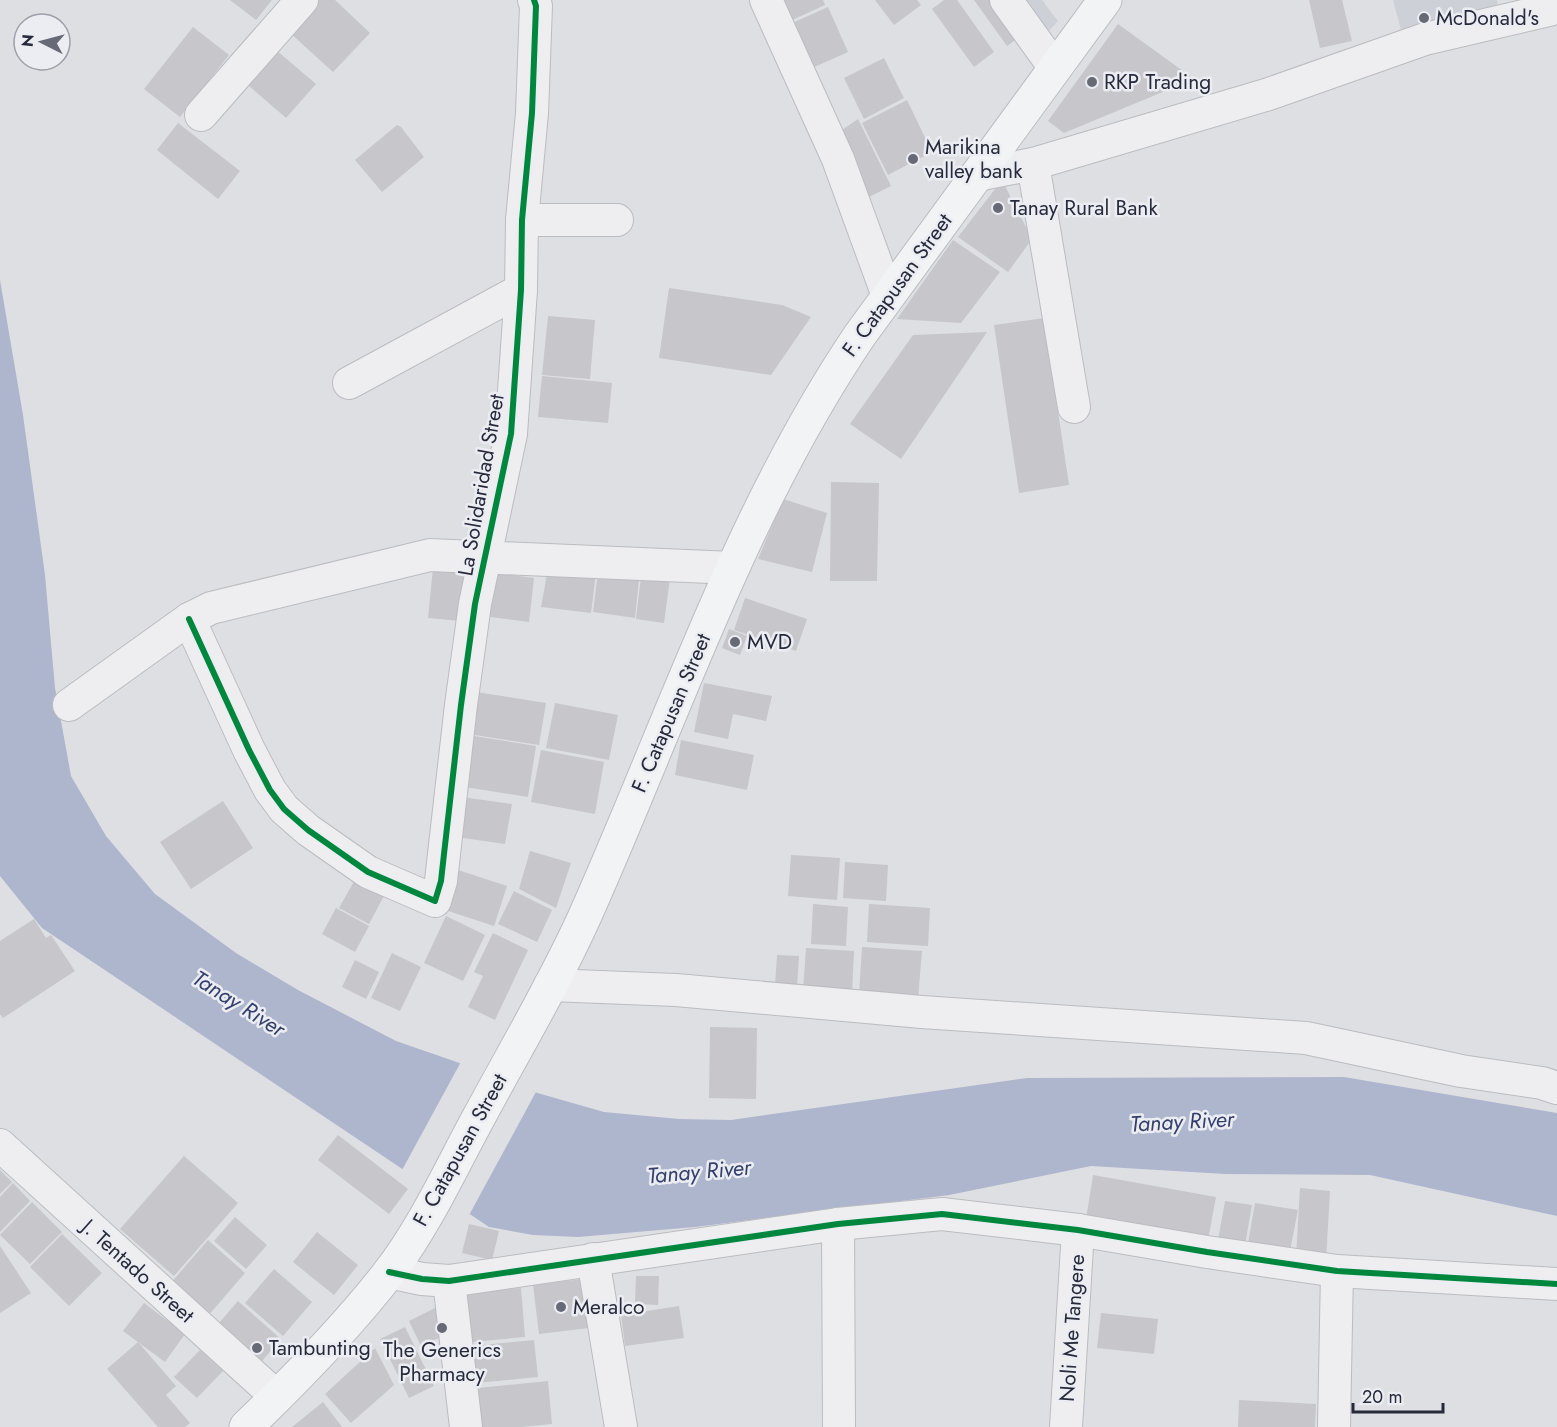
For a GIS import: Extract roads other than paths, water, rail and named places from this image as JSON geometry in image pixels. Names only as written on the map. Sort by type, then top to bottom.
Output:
[{"type":"main road","name":"F. Catapusan Street","points":[[246,1427],[336,1336],[389,1272],[435,1198],[582,921],[732,568],[787,454],[854,343],[1105,0]]},
{"type":"street","points":[[201,115],[302,0]]},
{"type":"street","points":[[766,0],[838,159],[888,296]]},
{"type":"street","points":[[1006,0],[1055,68]]},
{"type":"street","name":"La Solidaridad Street","points":[[189,618],[249,750],[270,790],[284,809],[308,830],[368,872],[435,901],[442,872],[462,694],[475,604],[511,434],[521,290],[522,220],[542,2]]},
{"type":"street","points":[[977,175],[1032,164],[1269,94],[1425,39],[1549,10]]},
{"type":"street","points":[[1032,164],[1074,406]]},
{"type":"street","points":[[522,220],[617,220]]},
{"type":"street","points":[[349,383],[521,290]]},
{"type":"street","points":[[69,705],[189,618],[211,608],[430,555],[732,568]]},
{"type":"street","points":[[550,985],[676,990],[934,1013],[1306,1038],[1461,1071],[1542,1083],[1557,1088]]},
{"type":"street","name":"J. Tentado Street","points":[[0,1145],[277,1397]]},
{"type":"street","points":[[389,1272],[422,1279],[449,1281],[838,1224],[942,1214],[1078,1230],[1337,1271],[1557,1284]]},
{"type":"street","points":[[838,1224],[839,1427]]},
{"type":"street","name":"Noli Me Tangere","points":[[1066,1427],[1078,1230]]},
{"type":"street","points":[[593,1259],[621,1427]]},
{"type":"street","points":[[1334,1427],[1337,1271]]},
{"type":"street","points":[[449,1281],[465,1427]]},
{"type":"water","name":"Tanay River","points":[[0,280],[23,415],[45,575],[55,688],[71,776],[106,836],[155,894],[236,953],[298,990],[396,1041],[534,1092],[604,1112],[679,1119],[731,1120],[1027,1078],[1344,1077],[1557,1113],[1557,1216],[1370,1175],[1225,1174],[1091,1166],[949,1195],[695,1227],[578,1237],[533,1235],[489,1227],[42,928],[0,876]]},
{"type":"place","name":"McDonald's","points":[[1424,18]]},
{"type":"place","name":"RKP Trading","points":[[1092,82]]},
{"type":"place","name":"Marikina valley bank","points":[[913,159]]},
{"type":"place","name":"Tanay Rural Bank","points":[[998,208]]},
{"type":"place","name":"MVD","points":[[735,642]]},
{"type":"place","name":"Meralco","points":[[561,1307]]},
{"type":"place","name":"The Generics Pharmacy","points":[[442,1328]]},
{"type":"place","name":"Tambunting","points":[[257,1348]]}]
